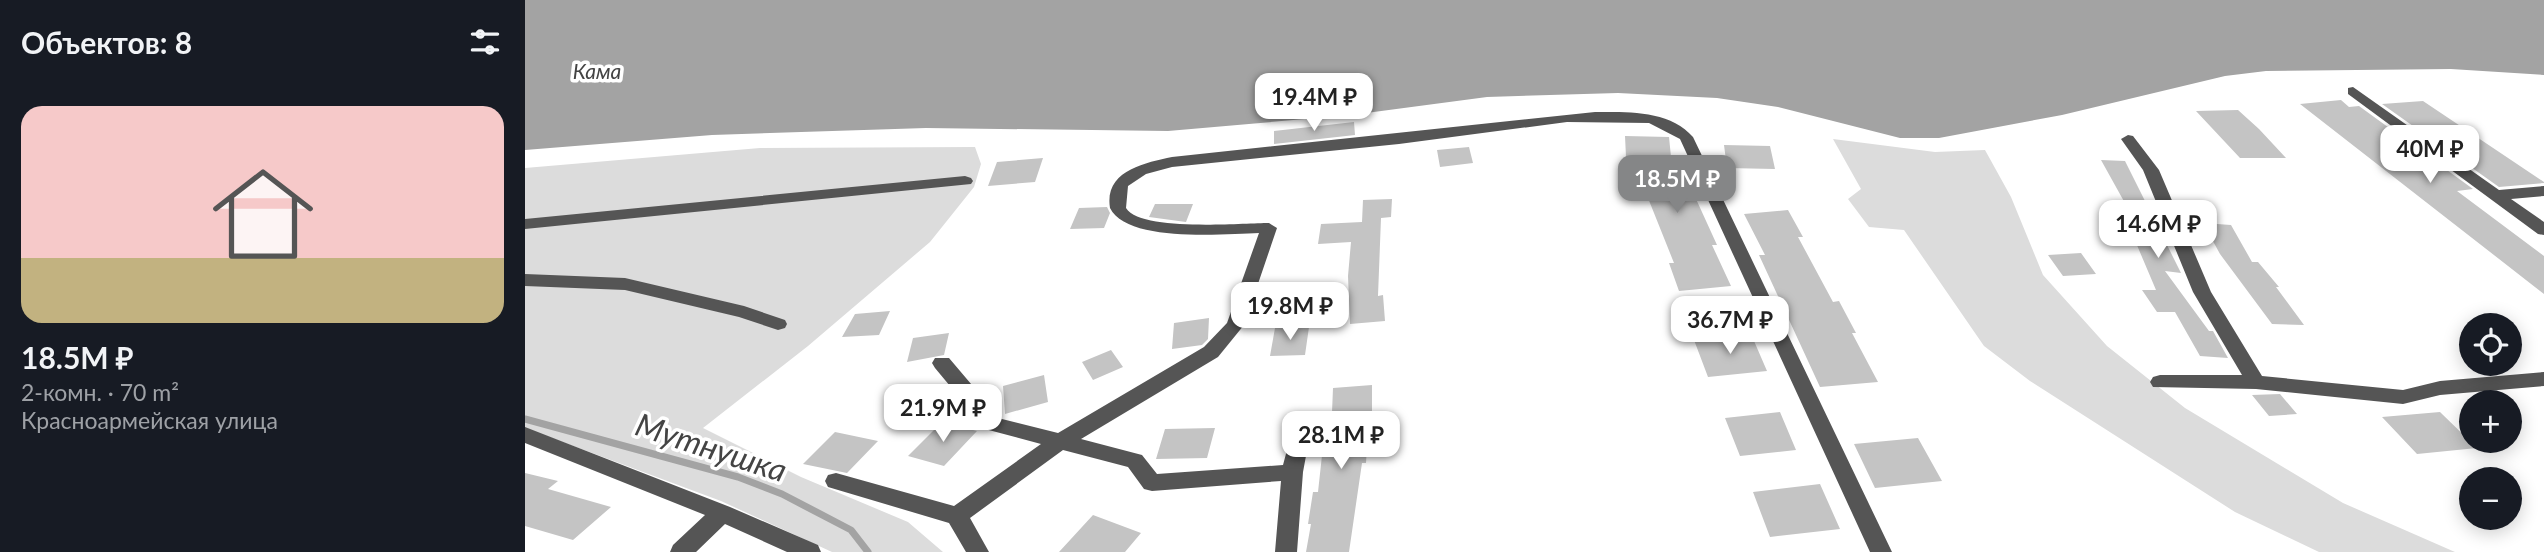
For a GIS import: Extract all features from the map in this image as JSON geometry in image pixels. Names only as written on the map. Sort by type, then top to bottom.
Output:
[{"type":"street","points":[[2353,91],[2544,230]]},
{"type":"street","points":[[957,516],[1061,441],[1211,352],[1235,325],[1269,228],[1170,227],[1131,222],[1115,204],[1119,188],[1139,170],[1172,162],[1386,141],[1555,120],[1609,117],[1651,119],[1671,126],[1686,137],[1881,552]]},
{"type":"street","points":[[2128,139],[2151,170],[2202,292],[2256,382]]},
{"type":"street","points":[[525,224],[965,181]]},
{"type":"street","points":[[2495,194],[2544,191]]},
{"type":"street","points":[[525,280],[625,285],[744,312],[778,324]]},
{"type":"street","points":[[942,363],[969,397],[973,419],[1135,461],[1152,483],[1292,472]]},
{"type":"street","points":[[2160,382],[2256,382],[2403,397],[2440,388],[2544,379]]},
{"type":"street","points":[[1286,552],[1292,472],[1301,429]]},
{"type":"street","points":[[525,435],[722,513],[810,552]]},
{"type":"street","points":[[836,481],[957,516],[978,552]]},
{"type":"street","points":[[681,552],[722,513]]},
{"type":"shaded area","points":[[1833,139],[1935,152],[1985,150],[2011,197],[2043,275],[2107,346],[2185,408],[2343,503],[2455,552],[2319,552],[2235,512],[2030,381],[1984,346],[1904,230],[1869,227],[1848,199],[1861,189]]},
{"type":"shaded area","points":[[975,147],[981,164],[974,187],[930,242],[808,346],[703,428],[801,477],[908,522],[943,552],[832,552],[721,501],[525,428],[525,168],[760,148]]},
{"type":"water","name":"Кама","points":[[525,0],[2544,0],[2544,75],[2451,69],[2266,71],[2225,76],[2062,115],[1939,138],[1900,138],[1778,107],[1717,98],[1618,93],[1487,97],[1351,115],[1168,131],[926,128],[712,135],[525,150]]},
{"type":"building","points":[[2341,100],[2349,107],[2359,106],[2473,189],[2457,191],[2544,256],[2544,294],[2300,104]]},
{"type":"building","points":[[2423,101],[2544,183],[2499,187],[2382,104]]},
{"type":"building","points":[[2238,110],[2286,158],[2240,158],[2196,111]]},
{"type":"building","points":[[1354,122],[1355,135],[1274,144],[1274,131]]},
{"type":"building","points":[[1625,136],[1669,137],[1672,167],[1681,166],[1717,245],[1712,245],[1731,286],[1679,291],[1669,263],[1674,263],[1631,157],[1626,157]]},
{"type":"building","points":[[1724,145],[1770,146],[1775,169],[1727,168]]},
{"type":"building","points":[[1469,147],[1473,163],[1440,167],[1437,150]]},
{"type":"building","points":[[1043,158],[1035,182],[988,186],[997,162]]},
{"type":"building","points":[[2101,160],[2125,161],[2181,273],[2165,271],[2209,331],[2213,331],[2228,358],[2200,356],[2175,312],[2157,312],[2142,290],[2156,290],[2128,224],[2116,223],[2107,203],[2126,205]]},
{"type":"building","points":[[1392,199],[1391,217],[1381,218],[1378,296],[1383,295],[1385,321],[1350,324],[1348,276],[1351,242],[1318,244],[1321,224],[1362,222],[1363,200]]},
{"type":"building","points":[[1155,204],[1193,204],[1186,222],[1149,217]]},
{"type":"building","points":[[1107,207],[1110,213],[1104,228],[1070,229],[1079,208]]},
{"type":"building","points":[[1788,210],[1803,237],[1798,237],[1833,302],[1839,301],[1856,333],[1852,333],[1878,382],[1820,387],[1759,255],[1765,255],[1744,214]]},
{"type":"building","points":[[2203,223],[2231,225],[2252,262],[2258,262],[2279,287],[2276,287],[2304,325],[2272,324],[2220,254]]},
{"type":"building","points":[[2081,253],[2096,274],[2063,276],[2048,255]]},
{"type":"building","points":[[890,311],[879,335],[842,337],[855,314]]},
{"type":"building","points":[[1209,318],[1208,339],[1202,345],[1172,349],[1174,323]]},
{"type":"building","points":[[1309,327],[1305,355],[1270,356],[1275,328]]},
{"type":"building","points":[[949,333],[944,355],[907,362],[913,338]]},
{"type":"building","points":[[1751,334],[1767,371],[1708,377],[1694,340]]},
{"type":"building","points":[[1111,350],[1123,367],[1093,380],[1082,362]]},
{"type":"building","points":[[1044,375],[1048,402],[1005,414],[1003,386]]},
{"type":"building","points":[[1372,385],[1372,414],[1369,414],[1366,463],[1362,463],[1349,552],[1306,552],[1313,492],[1318,492],[1324,437],[1331,437],[1333,388]]},
{"type":"building","points":[[2280,394],[2297,414],[2269,416],[2252,395]]},
{"type":"building","points":[[1780,412],[1796,450],[1740,456],[1725,418]]},
{"type":"building","points":[[2440,412],[2459,430],[2459,450],[2417,454],[2382,417]]},
{"type":"building","points":[[942,422],[977,431],[944,466],[908,456]]},
{"type":"building","points":[[1215,428],[1207,458],[1156,459],[1165,429]]},
{"type":"building","points":[[835,432],[878,441],[847,473],[803,464]]},
{"type":"building","points":[[1918,438],[1942,481],[1875,488],[1854,444]]},
{"type":"building","points":[[525,473],[558,481],[548,489],[611,507],[573,540],[525,526]]},
{"type":"building","points":[[1820,484],[1840,529],[1770,537],[1753,492]]},
{"type":"building","points":[[1093,515],[1141,533],[1125,552],[1059,552]]},
{"type":"waterway","name":"Мутнушка","points":[[525,419],[738,477],[782,494],[851,530],[868,552]]}]
